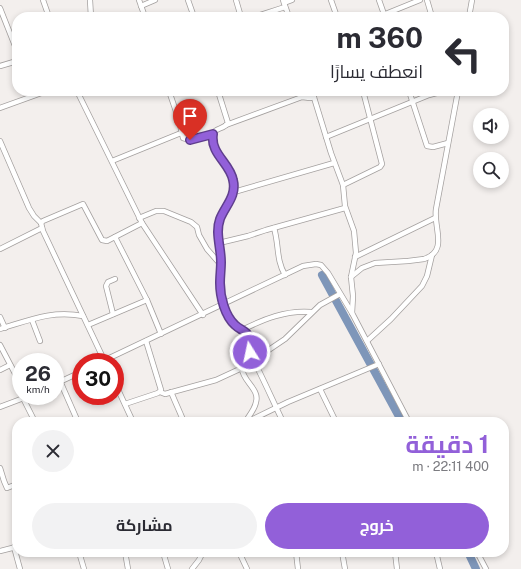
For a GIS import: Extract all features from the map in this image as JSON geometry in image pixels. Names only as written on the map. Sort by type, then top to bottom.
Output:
[{"type":"street","points":[[43,0],[47,12]]},
{"type":"street","points":[[90,0],[91,12]]},
{"type":"street","points":[[140,0],[143,12]]},
{"type":"street","points":[[141,6],[155,0]]},
{"type":"street","points":[[188,0],[192,12]]},
{"type":"street","points":[[236,0],[240,12]]},
{"type":"street","points":[[265,12],[292,0]]},
{"type":"street","points":[[331,0],[335,12]]},
{"type":"street","points":[[379,0],[383,12]]},
{"type":"street","points":[[393,12],[420,0]]},
{"type":"street","points":[[427,0],[431,12]]},
{"type":"street","points":[[470,12],[472,0]]},
{"type":"street","points":[[0,8],[12,38]]},
{"type":"street","points":[[0,66],[12,62]]},
{"type":"street","points":[[0,108],[34,96]]},
{"type":"street","points":[[80,96],[139,218],[203,315]]},
{"type":"street","points":[[170,96],[179,120],[183,138],[189,140],[213,134],[215,131],[226,125],[302,97],[314,97],[334,162],[343,185],[345,208],[354,231],[356,250],[351,277],[353,296],[352,313]]},
{"type":"street","points":[[220,96],[228,121],[226,125]]},
{"type":"street","points":[[343,185],[382,165],[364,96]]},
{"type":"street","points":[[411,96],[427,146],[433,147],[448,143]]},
{"type":"street","points":[[326,137],[430,96]]},
{"type":"street","points":[[367,341],[391,319],[422,286],[427,276],[432,255],[438,246],[439,238],[435,218],[457,96]]},
{"type":"street","points":[[112,161],[181,133]]},
{"type":"street","points":[[213,134],[214,146],[217,153],[226,165],[233,179],[234,192],[230,202],[221,216],[218,232],[221,265],[220,284],[224,305],[232,322],[247,334],[249,338],[249,350],[280,417]]},
{"type":"street","points":[[0,141],[31,212],[42,226],[84,316],[99,353]]},
{"type":"street","points":[[234,192],[334,162]]},
{"type":"street","points":[[0,249],[42,226],[43,221],[83,204],[102,240],[107,241],[142,223]]},
{"type":"street","points":[[219,243],[345,208]]},
{"type":"street","points":[[139,218],[156,211],[164,211],[191,222],[197,227],[199,235],[207,249],[221,265]]},
{"type":"street","points":[[355,257],[435,218]]},
{"type":"street","points":[[274,228],[277,240],[278,256],[285,275]]},
{"type":"street","points":[[115,237],[147,300],[161,334]]},
{"type":"street","points":[[351,277],[362,268],[370,264],[424,259],[432,255]]},
{"type":"street","points":[[121,353],[285,275],[311,264],[321,265],[328,273],[352,313],[406,417]]},
{"type":"street","points":[[114,314],[106,286],[108,282],[115,279]]},
{"type":"street","points":[[131,417],[125,404],[160,392],[164,394],[216,380],[242,368],[285,339],[311,312],[325,301],[340,294]]},
{"type":"street","points":[[88,325],[147,300]]},
{"type":"street","points":[[242,330],[281,314],[311,312]]},
{"type":"street","points":[[0,317],[2,329],[55,314],[84,316]]},
{"type":"street","points":[[32,320],[40,341]]},
{"type":"street","points":[[146,341],[160,387],[160,392]]},
{"type":"street","points":[[0,345],[12,369]]},
{"type":"street","points":[[257,417],[379,364]]},
{"type":"street","points":[[0,370],[10,365]]},
{"type":"street","points":[[242,368],[244,376],[255,392],[257,398],[249,417]]},
{"type":"street","points":[[320,389],[334,417]]},
{"type":"street","points":[[171,392],[180,417]]},
{"type":"street","points":[[64,395],[75,417]]},
{"type":"street","points":[[0,407],[12,403]]},
{"type":"street","points":[[30,405],[33,417]]},
{"type":"street","points":[[0,468],[2,482],[8,488],[12,486]]},
{"type":"street","points":[[0,551],[12,548]]},
{"type":"street","points":[[18,557],[20,569]]},
{"type":"street","points":[[80,557],[84,569]]},
{"type":"street","points":[[126,557],[128,569]]},
{"type":"street","points":[[164,557],[168,569]]},
{"type":"street","points":[[192,569],[200,557]]},
{"type":"street","points":[[242,557],[248,569]]},
{"type":"street","points":[[297,557],[298,569]]},
{"type":"street","points":[[343,557],[345,569]]},
{"type":"street","points":[[396,557],[397,569]]},
{"type":"street","points":[[437,557],[440,569]]},
{"type":"street","points":[[479,557],[485,569]]},
{"type":"waterway","points":[[322,275],[399,417]]},
{"type":"waterway","points":[[470,557],[476,569]]},
{"type":"route","points":[[190,140],[213,134],[214,146],[217,153],[229,169],[233,179],[234,192],[232,199],[221,216],[218,232],[221,254],[220,284],[224,305],[230,319],[234,325],[248,335],[250,340],[250,352]]}]
